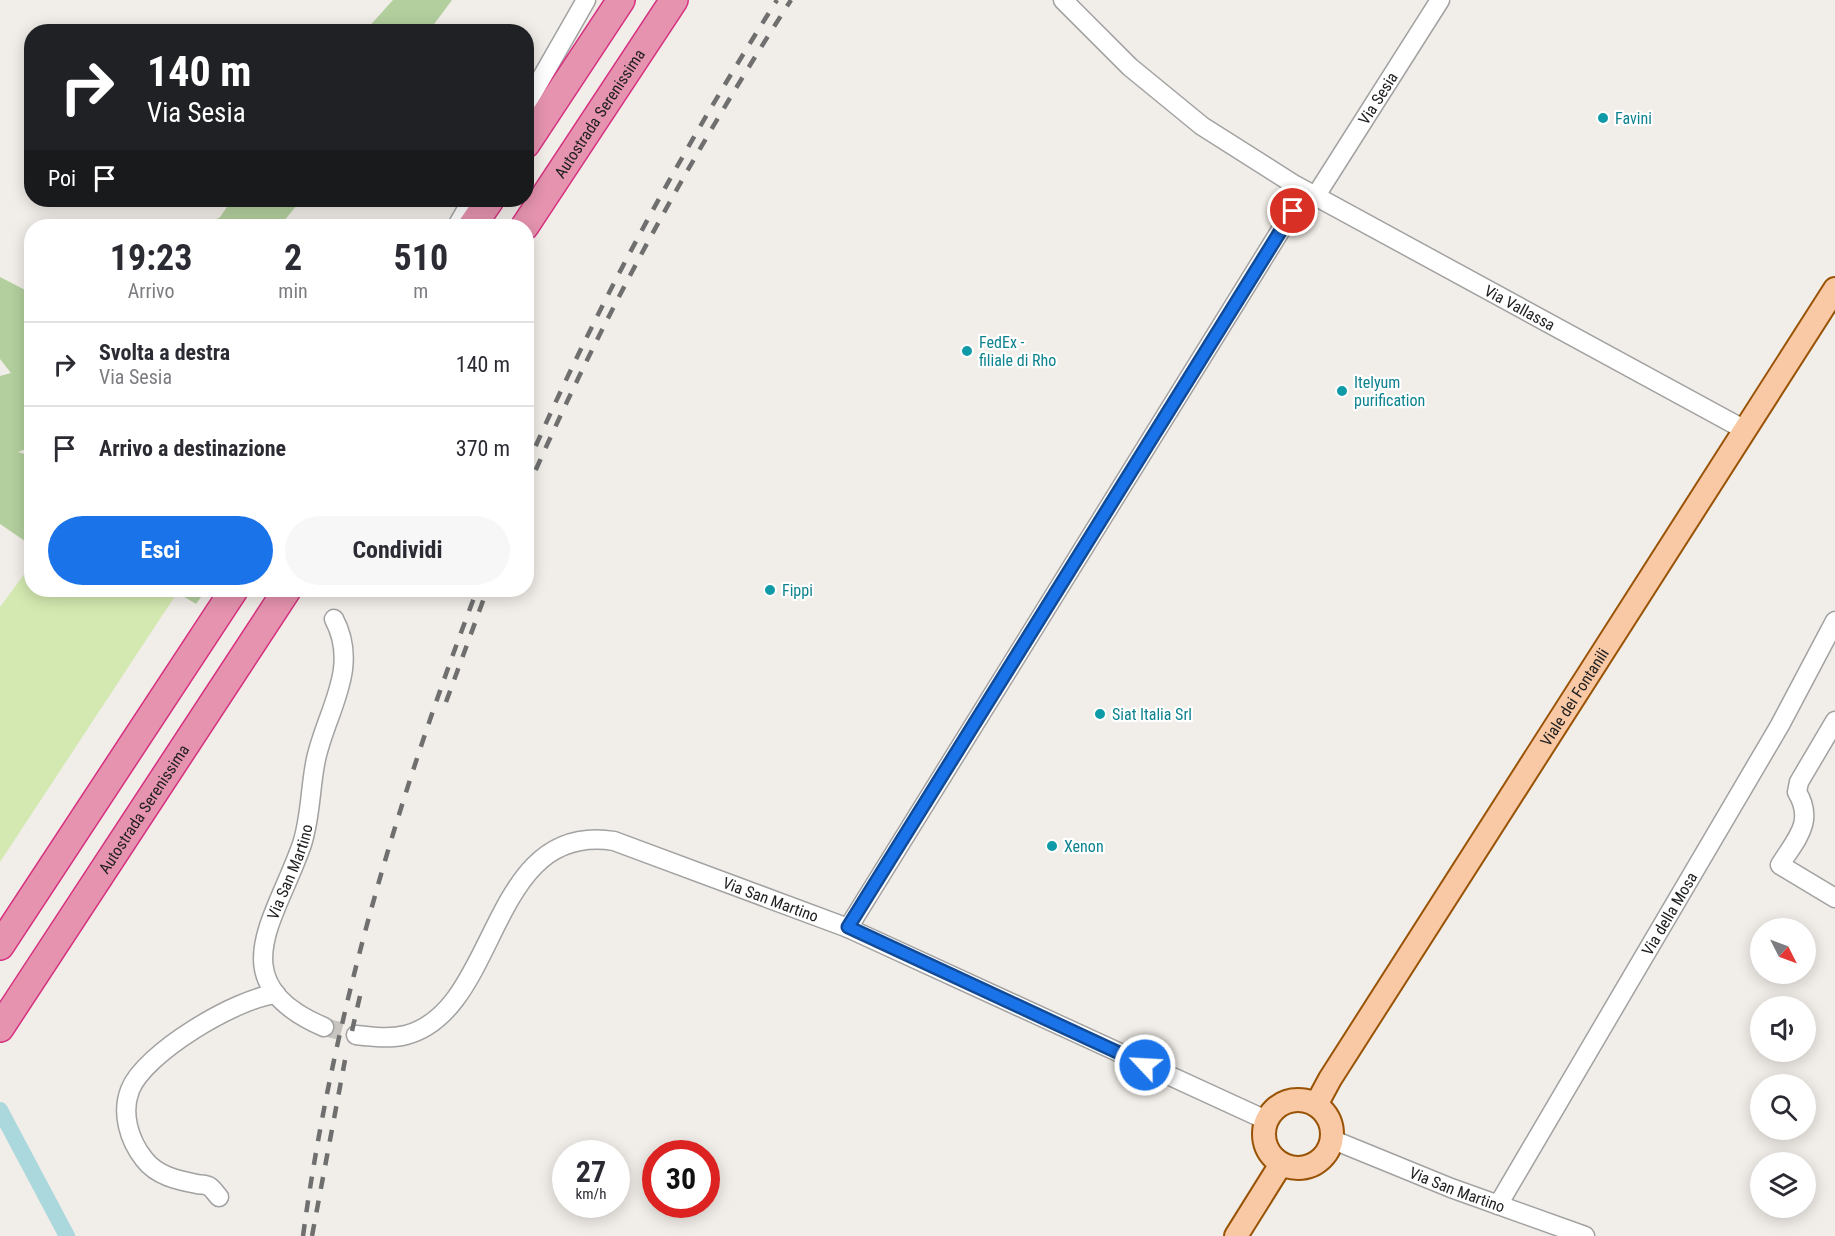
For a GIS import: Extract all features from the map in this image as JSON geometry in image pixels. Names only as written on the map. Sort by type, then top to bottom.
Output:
[{"type":"highway","points":[[534,132],[621,0]]},
{"type":"highway","name":"Autostrada Serenissima","points":[[530,219],[674,0]]},
{"type":"highway","points":[[0,946],[229,597]]},
{"type":"highway","name":"Autostrada Serenissima","points":[[0,1028],[282,597]]},
{"type":"main road","name":"Viale dei Fontanili","points":[[1316,1105],[1342,1059],[1835,289]]},
{"type":"main road","points":[[1298,1100],[1316,1105],[1327,1117],[1331,1139],[1324,1156],[1308,1167],[1299,1168],[1281,1164],[1266,1147],[1264,1129],[1266,1120],[1272,1112],[1288,1101],[1298,1100]]},
{"type":"main road","points":[[1236,1236],[1281,1164]]},
{"type":"street","points":[[534,91],[586,0]]},
{"type":"street","name":"Via Vallassa","points":[[1063,0],[1130,67],[1202,126],[1305,191],[1745,430]]},
{"type":"street","name":"Via Sesia","points":[[848,927],[1305,191],[1440,0]]},
{"type":"street","name":"Via San Martino","points":[[324,1027],[303,1018],[282,1003],[264,967],[263,939],[307,827],[316,758],[340,689],[345,651],[344,639],[334,619]]},
{"type":"street","name":"Via della Mosa","points":[[1498,1205],[1780,725],[1835,621]]},
{"type":"street","points":[[1835,721],[1799,782],[1797,792],[1806,806],[1806,817],[1803,828],[1780,865],[1835,898]]},
{"type":"street","name":"Via San Martino","points":[[356,1035],[380,1038],[408,1034],[445,1011],[460,990],[518,886],[543,858],[565,845],[586,839],[614,841],[848,927],[1266,1120]]},
{"type":"street","points":[[219,1197],[208,1185],[171,1178],[158,1172],[145,1160],[129,1132],[127,1118],[129,1090],[142,1069],[194,1029],[214,1016],[265,995],[276,994]]},
{"type":"street","name":"Via San Martino","points":[[1331,1139],[1498,1205],[1585,1236]]},
{"type":"green space","points":[[393,0],[452,0],[434,24],[371,24]]},
{"type":"green space","points":[[227,207],[295,207],[286,219],[217,219]]},
{"type":"green space","points":[[0,277],[24,289],[24,450],[18,452],[24,454],[24,540],[0,524],[0,376],[11,373],[0,359]]},
{"type":"green space","points":[[24,574],[24,597],[174,597],[0,862],[0,607]]},
{"type":"green space","points":[[184,597],[201,597],[196,604]]},
{"type":"waterway","points":[[0,1110],[67,1236]]},
{"type":"tunnel","points":[[324,1027],[356,1035]]},
{"type":"railway","points":[[534,450],[582,347],[642,229],[708,113],[777,0]]},
{"type":"railway","points":[[534,474],[585,365],[649,240],[718,119],[791,0]]},
{"type":"railway","points":[[303,1236],[316,1153],[350,989],[395,827],[474,597]]},
{"type":"railway","points":[[446,702],[484,597]]},
{"type":"railway","points":[[352,1031],[362,987]]},
{"type":"railway","points":[[312,1236],[345,1060]]},
{"type":"place","name":"Favini","points":[[1603,118]]},
{"type":"place","name":"FedEx - filiale di Rho","points":[[967,351]]},
{"type":"place","name":"Itelyum purification","points":[[1342,391]]},
{"type":"place","name":"Fippi","points":[[770,590]]},
{"type":"place","name":"Siat Italia Srl","points":[[1100,714]]},
{"type":"place","name":"Xenon","points":[[1052,846]]},
{"type":"route","points":[[1145,1065],[848,927],[1293,211]]}]
